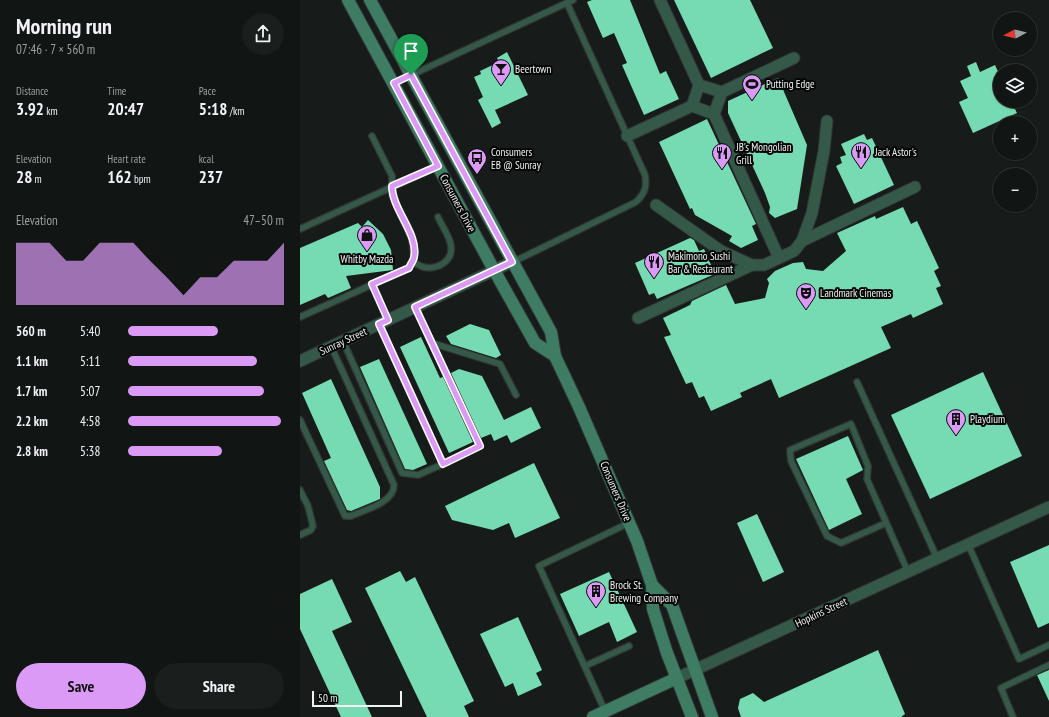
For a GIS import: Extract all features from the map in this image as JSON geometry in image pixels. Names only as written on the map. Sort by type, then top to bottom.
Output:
[{"type":"main road","name":"Consumers Drive","points":[[348,0],[535,343],[555,356]]},
{"type":"main road","name":"Consumers Drive","points":[[370,0],[551,332],[555,356],[630,523],[652,585],[653,609],[692,717]]},
{"type":"main road","name":"Consumers Drive","points":[[652,585],[672,605],[712,717]]},
{"type":"main road","name":"Hopkins Street","points":[[592,717],[677,678]]},
{"type":"street","points":[[660,0],[699,85],[692,106]]},
{"type":"street","points":[[699,85],[722,92],[794,58]]},
{"type":"street","points":[[722,92],[714,114],[779,258]]},
{"type":"street","points":[[627,136],[692,106],[714,114]]},
{"type":"street","points":[[656,205],[721,251],[752,265],[764,265],[794,251],[802,241],[812,213],[824,151],[826,122]]},
{"type":"street","points":[[802,241],[915,187]]},
{"type":"street","name":"Sunray Street","points":[[300,361],[512,262]]},
{"type":"street","points":[[638,318],[752,265]]},
{"type":"street","name":"Hopkins Street","points":[[677,678],[1049,507]]},
{"type":"lane","points":[[394,83],[573,0]]},
{"type":"lane","points":[[512,262],[594,224],[636,202],[643,195],[646,185],[645,175],[567,3]]},
{"type":"lane","points":[[300,317],[409,268],[414,257],[412,239],[392,195],[392,176],[372,136]]},
{"type":"lane","points":[[300,229],[438,166]]},
{"type":"lane","points":[[412,262],[424,267],[431,267],[441,266],[448,260],[451,254],[451,244],[438,217]]},
{"type":"lane","points":[[372,284],[384,322],[443,464]]},
{"type":"lane","points":[[343,341],[402,473],[418,475],[443,464],[480,446],[415,307]]},
{"type":"lane","points":[[432,343],[500,364],[516,396]]},
{"type":"lane","points":[[300,420],[345,516],[351,516],[389,498],[394,490],[394,485],[330,346]]},
{"type":"lane","points":[[857,382],[937,558]]},
{"type":"lane","points":[[886,523],[841,543],[827,536],[791,461],[790,450],[851,424],[868,466],[867,479],[908,572]]},
{"type":"lane","points":[[300,490],[308,506],[313,526],[311,530],[300,535]]},
{"type":"lane","points":[[606,711],[539,566],[630,523]]},
{"type":"lane","points":[[968,544],[1019,659],[1049,645]]},
{"type":"lane","points":[[585,666],[629,646]]},
{"type":"lane","points":[[1013,717],[1001,688],[1049,665]]},
{"type":"building","points":[[592,0],[630,0],[660,74],[666,71],[679,99],[644,115],[622,65],[627,63],[614,33],[603,38],[587,2]]},
{"type":"building","points":[[674,0],[750,0],[773,48],[711,78]]},
{"type":"building","name":"Beertown","points":[[507,52],[528,95],[495,110],[501,123],[492,128],[478,100],[483,97],[474,77],[481,74],[480,71],[499,62],[497,58]]},
{"type":"building","points":[[976,62],[980,72],[993,66],[993,108],[1014,108],[1017,113],[1010,116],[993,116],[993,124],[973,133],[959,102],[968,98],[960,81],[971,76],[967,66]]},
{"type":"building","points":[[778,78],[807,145],[797,209],[775,218],[769,213],[770,207],[765,193],[728,113],[728,101]]},
{"type":"building","points":[[707,119],[756,224],[752,226],[758,240],[741,248],[729,241],[732,236],[695,215],[692,208],[690,209],[659,142]]},
{"type":"building","name":"Jack Astor's","points":[[864,134],[867,140],[872,138],[894,185],[854,204],[836,166],[842,163],[840,157],[846,155],[841,144]]},
{"type":"building","name":"Landmark Cinemas","points":[[903,207],[911,224],[917,221],[939,268],[934,271],[941,286],[936,288],[943,304],[913,318],[911,314],[881,327],[891,348],[779,398],[771,379],[740,393],[742,397],[711,411],[704,396],[699,398],[692,382],[686,384],[664,337],[671,335],[663,318],[690,305],[692,301],[726,285],[735,304],[765,298],[769,283],[767,279],[775,271],[793,263],[803,262],[806,269],[823,271],[846,251],[837,233],[875,216],[876,219]]},
{"type":"building","points":[[368,220],[383,234],[391,250],[393,270],[346,276],[351,288],[328,298],[325,294],[300,305],[300,248],[358,223],[362,227]]},
{"type":"building","points":[[690,238],[694,240],[699,251],[704,249],[715,274],[657,299],[654,293],[649,295],[635,263]]},
{"type":"building","points":[[470,324],[489,330],[501,355],[496,358],[451,344],[446,336]]},
{"type":"building","points":[[421,337],[440,378],[443,377],[473,442],[449,453],[400,347]]},
{"type":"building","points":[[379,359],[427,464],[413,470],[405,469],[360,367]]},
{"type":"building","points":[[459,369],[482,376],[504,420],[531,407],[541,428],[511,443],[507,435],[494,441],[491,434],[481,438],[451,373]]},
{"type":"building","name":"Playdium","points":[[983,372],[1022,456],[930,499],[891,415]]},
{"type":"building","points":[[331,379],[380,487],[380,499],[351,511],[347,510],[324,461],[331,458],[302,393]]},
{"type":"building","points":[[848,436],[863,470],[846,479],[862,514],[829,530],[796,459]]},
{"type":"building","points":[[534,463],[560,518],[515,538],[509,523],[493,530],[452,520],[445,506]]},
{"type":"building","points":[[757,514],[784,572],[763,582],[737,523]]},
{"type":"building","points":[[1049,545],[1049,623],[1038,628],[1010,562]]},
{"type":"building","points":[[400,571],[406,582],[415,577],[474,701],[464,706],[469,717],[427,717],[365,588]]},
{"type":"building","name":"Brock St. Brewing Company","points":[[609,572],[637,632],[617,642],[609,622],[579,636],[560,594]]},
{"type":"building","points":[[332,579],[352,622],[332,631],[372,717],[341,717],[300,629],[300,594]]},
{"type":"building","points":[[518,617],[542,670],[536,673],[542,685],[518,696],[513,683],[505,687],[480,634]]},
{"type":"building","points":[[878,650],[905,714],[901,717],[741,717],[738,708],[740,699],[753,693],[764,702]]},
{"type":"building","points":[[1049,670],[1049,701],[1037,675]]},
{"type":"place","name":"Beertown","points":[[501,86]]},
{"type":"place","name":"Putting Edge","points":[[752,101]]},
{"type":"place","name":"Jack Astor's","points":[[861,169]]},
{"type":"place","name":"JB's Mongolian Grill","points":[[722,170]]},
{"type":"place","name":"Consumers EB @ Sunray","points":[[477,175]]},
{"type":"place","name":"Whitby Mazda","points":[[367,252]]},
{"type":"place","name":"Makimono Sushi Bar & Restaurant","points":[[654,279]]},
{"type":"place","name":"Landmark Cinemas","points":[[806,310]]},
{"type":"place","name":"Playdium","points":[[956,436]]},
{"type":"place","name":"Brock St. Brewing Company","points":[[596,608]]},
{"type":"route","points":[[411,75],[512,262],[415,307],[480,446],[443,464],[379,324],[388,320],[372,284],[409,268],[414,257],[412,239],[392,195],[392,186],[438,166],[394,83],[411,75]]}]
